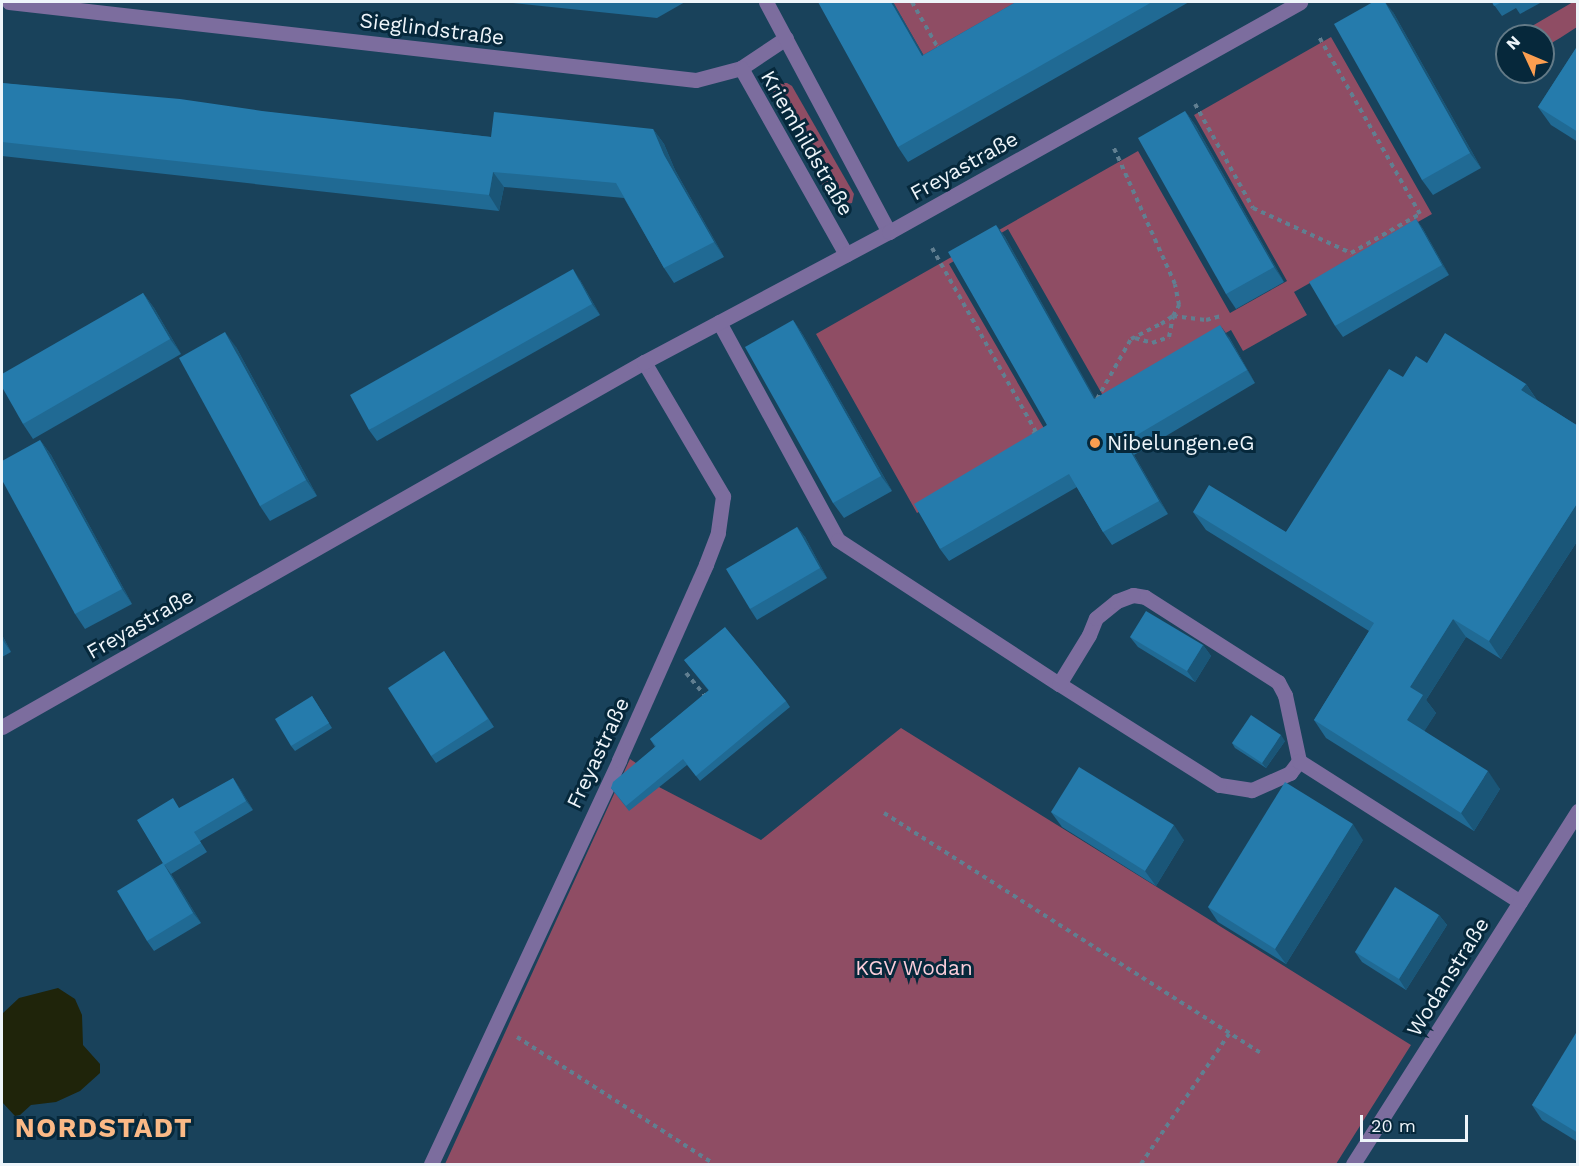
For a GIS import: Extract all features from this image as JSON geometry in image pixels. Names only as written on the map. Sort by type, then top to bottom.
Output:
[{"type":"street","name":"Sieglindstraße","points":[[9,2],[696,80],[741,68]]},
{"type":"street","name":"Kriemhildstraße","points":[[766,2],[889,232]]},
{"type":"street","name":"Freyastraße","points":[[2,727],[644,362],[889,232],[1300,2]]},
{"type":"street","name":"Kriemhildstraße","points":[[786,38],[741,68],[846,254]]},
{"type":"street","points":[[719,322],[838,540],[1059,684],[1219,784],[1252,790],[1290,773],[1299,761]]},
{"type":"street","name":"Freyastraße","points":[[431,1164],[619,760],[718,533],[723,496],[644,362]]},
{"type":"street","points":[[1059,684],[1089,635],[1096,618],[1106,608],[1133,595],[1145,597],[1278,682],[1288,704],[1299,761],[1520,903]]},
{"type":"street","name":"Wodanstraße","points":[[1353,1164],[1578,811]]},
{"type":"path","points":[[912,2],[938,48],[947,43]]},
{"type":"path","points":[[1195,104],[1253,208],[1351,253],[1420,214],[1319,37]]},
{"type":"path","points":[[1114,148],[1175,284],[1179,305],[1173,316],[1169,337],[1152,343],[1134,337]]},
{"type":"path","points":[[932,248],[1036,432],[1027,438]]},
{"type":"path","points":[[1096,400],[1124,349],[1134,337],[1173,316],[1206,320],[1221,316]]},
{"type":"path","points":[[683,669],[711,703]]},
{"type":"path","points":[[884,813],[1261,1053]]},
{"type":"path","points":[[496,1023],[714,1164]]},
{"type":"path","points":[[1141,1164],[1229,1034]]},
{"type":"green space","points":[[893,2],[1052,2],[932,70]]},
{"type":"green space","points":[[1573,2],[1577,2],[1577,27],[1555,41],[1555,24],[1535,24]]},
{"type":"green space","points":[[1331,37],[1432,214],[1294,292],[1307,315],[1243,351],[1231,330],[1106,401],[1008,229],[949,264],[1049,437],[917,513],[816,334],[1138,151],[1230,313],[1287,281],[1194,115]]},
{"type":"green space","points":[[777,83],[787,83],[792,86],[854,194],[852,203],[840,205],[830,198],[775,99],[773,92]]},
{"type":"green space","name":"KGV Wodan","points":[[901,728],[1411,1045],[1336,1164],[445,1164],[630,759],[642,767],[659,787],[761,840]]},
{"type":"shaded area","points":[[58,988],[75,999],[82,1015],[83,1045],[100,1064],[100,1073],[80,1091],[56,1102],[31,1105],[20,1115],[15,1116],[2,1102],[2,1014],[19,998]]},
{"type":"building","points":[[818,2],[891,2],[922,56],[1016,2],[1152,2],[898,147]]},
{"type":"building","points":[[1373,2],[1385,2],[1470,153],[1422,180],[1334,24]]},
{"type":"building","points":[[1578,45],[1578,132],[1538,107],[1555,84]]},
{"type":"building","points":[[2,83],[180,99],[262,111],[491,137],[494,112],[653,129],[664,155],[714,242],[664,268],[616,183],[493,172],[489,195],[2,142]]},
{"type":"building","points":[[1185,111],[1274,267],[1226,294],[1138,138]]},
{"type":"building","points":[[1416,219],[1442,265],[1335,326],[1309,282]]},
{"type":"building","points":[[996,225],[1094,399],[1220,325],[1247,370],[1125,442],[1159,501],[1103,532],[1069,474],[940,549],[914,504],[1047,425],[948,252]]},
{"type":"building","points":[[573,269],[592,304],[369,430],[350,395]]},
{"type":"building","points":[[143,293],[170,339],[23,424],[2,387],[2,374]]},
{"type":"building","points":[[793,320],[881,476],[833,503],[745,347]]},
{"type":"building","points":[[225,332],[306,480],[260,506],[179,358]]},
{"type":"building","points":[[1445,333],[1526,384],[1521,390],[1578,426],[1578,502],[1489,641],[1453,619],[1410,687],[1423,695],[1407,720],[1488,771],[1461,813],[1314,720],[1374,623],[1193,512],[1209,485],[1286,532],[1389,369],[1403,377],[1416,356],[1427,363]]},
{"type":"building","points":[[40,440],[122,589],[75,614],[2,480],[2,461]]},
{"type":"building","points":[[797,527],[820,568],[750,609],[726,569]]},
{"type":"building","points":[[1146,611],[1203,645],[1187,671],[1130,637]]},
{"type":"building","points":[[725,627],[786,701],[696,776],[683,759],[626,806],[611,788],[613,782],[656,746],[650,739],[709,690],[684,660]]},
{"type":"building","points":[[444,651],[488,719],[431,756],[388,688]]},
{"type":"building","points":[[312,696],[329,723],[291,746],[275,719]]},
{"type":"building","points":[[1251,715],[1281,735],[1262,763],[1232,743]]},
{"type":"building","points":[[1079,767],[1174,825],[1145,871],[1051,812]]},
{"type":"building","points":[[233,778],[246,801],[194,832],[201,843],[164,865],[137,820],[173,798],[179,808]]},
{"type":"building","points":[[1285,782],[1353,824],[1275,949],[1208,907]]},
{"type":"building","points":[[163,863],[193,913],[147,941],[117,891]]},
{"type":"building","points":[[1395,887],[1439,915],[1399,979],[1355,952]]},
{"type":"building","points":[[1576,1033],[1578,1034],[1578,1133],[1532,1105]]},
{"type":"place","name":"Nibelungen.eG","points":[[1095,443]]},
{"type":"district","name":"NORDSTADT","points":[[104,1129]]}]
